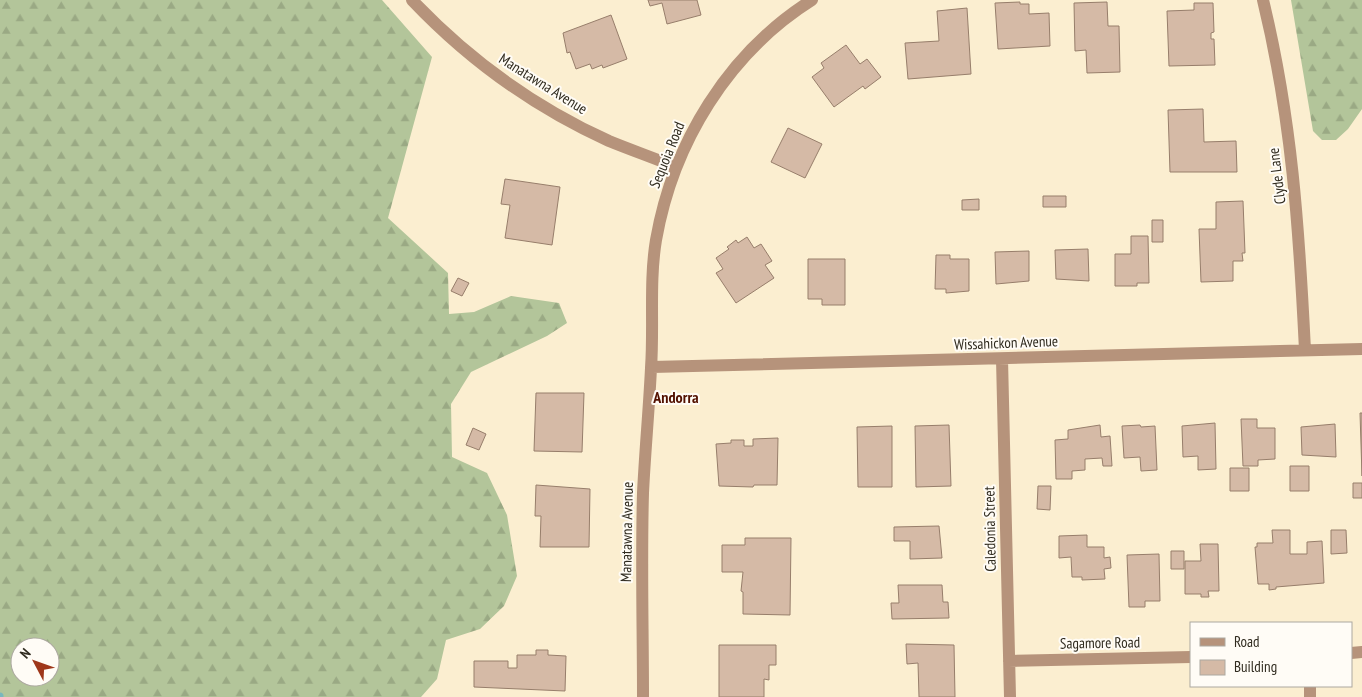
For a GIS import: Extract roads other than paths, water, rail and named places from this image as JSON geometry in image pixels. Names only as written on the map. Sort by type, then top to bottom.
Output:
[{"type":"street","name":"Manatawna Avenue","points":[[412,0],[462,50],[520,92],[610,141],[676,167]]},
{"type":"street","name":"Clyde Lane","points":[[1263,0],[1285,106],[1293,165],[1305,350]]},
{"type":"street","name":"Sequoia Road","points":[[652,368],[656,241],[676,167],[701,116],[733,70],[768,34],[806,2]]},
{"type":"street","name":"Wissahickon Avenue","points":[[652,368],[1362,349]]},
{"type":"street","name":"Caledonia Street","points":[[1002,359],[1010,697]]},
{"type":"street","name":"Manatawna Avenue","points":[[643,697],[644,493],[652,368]]},
{"type":"street","name":"Sagamore Road","points":[[1009,661],[1190,657]]},
{"type":"district","name":"Andorra","points":[[676,397]]}]
